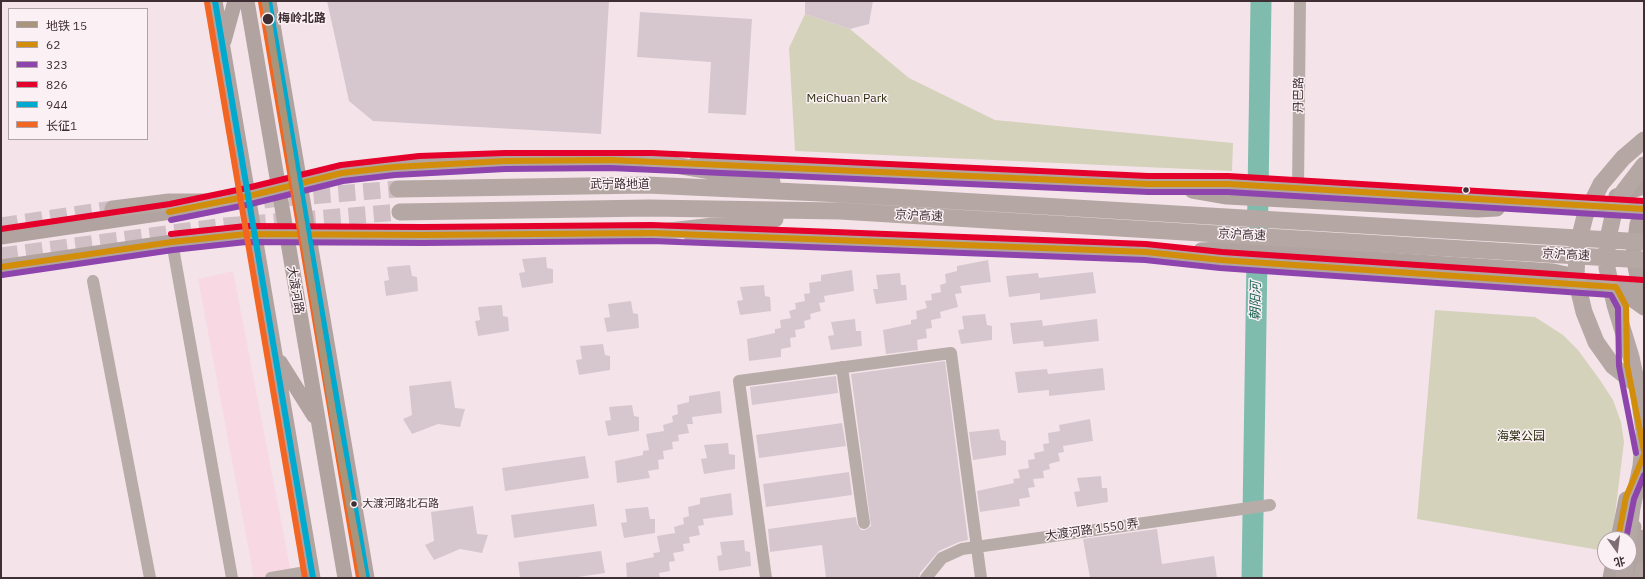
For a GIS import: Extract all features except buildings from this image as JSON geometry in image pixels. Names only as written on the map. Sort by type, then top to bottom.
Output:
[{"type":"highway","points":[[1644,140],[1623,158],[1601,184],[1585,216],[1577,248],[1576,279],[1584,312],[1596,342],[1613,366],[1644,389]]},
{"type":"highway","points":[[652,161],[842,194]]},
{"type":"highway","points":[[1629,531],[1632,508],[1641,466],[1644,432],[1638,389],[1631,357],[1615,305],[1607,268],[1608,243],[1614,216],[1624,191],[1644,165]]},
{"type":"highway","name":"武宁路地道","points":[[398,188],[648,185],[842,194]]},
{"type":"highway","name":"京沪高速","points":[[842,194],[1644,242]]},
{"type":"highway","points":[[113,209],[169,202],[222,202]]},
{"type":"highway","name":"武宁路地道","points":[[400,212],[633,208],[840,211]]},
{"type":"highway","points":[[652,233],[840,211]]},
{"type":"highway","name":"京沪高速","points":[[840,211],[1644,260]]},
{"type":"highway","points":[[1642,578],[1644,569]]},
{"type":"main road","points":[[216,1],[313,574]]},
{"type":"main road","points":[[223,45],[235,1]]},
{"type":"main road","name":"大渡河路","points":[[247,1],[345,578]]},
{"type":"main road","name":"大渡河路","points":[[269,1],[367,578]]},
{"type":"main road","points":[[1,237],[171,212],[249,196],[300,182],[342,173],[419,164],[506,161],[652,161],[1148,184],[1477,210],[1566,204],[1605,199],[1644,187]]},
{"type":"main road","points":[[1228,190],[1291,188],[1644,209],[1637,224],[1633,256],[1638,287],[1644,297]]},
{"type":"main road","points":[[1,267],[226,235],[308,234],[403,236],[652,233],[1222,254],[1553,271],[1593,280],[1624,294],[1644,308]]},
{"type":"main road","points":[[1222,254],[1277,264],[1644,288]]},
{"type":"main road","points":[[1616,287],[1626,306],[1627,365],[1644,451]]},
{"type":"main road","points":[[276,356],[318,423]]},
{"type":"main road","points":[[1620,531],[1626,497],[1644,455]]},
{"type":"main road","points":[[1633,531],[1644,459]]},
{"type":"main road","points":[[1635,578],[1644,537]]},
{"type":"street","name":"丹巴路","points":[[1291,188],[1300,1]]},
{"type":"street","points":[[172,242],[232,578]]},
{"type":"street","points":[[93,282],[150,578]]},
{"type":"street","points":[[766,578],[739,381],[951,353],[981,578]]},
{"type":"street","points":[[842,367],[864,523]]},
{"type":"street","name":"大渡河路 1550 弄","points":[[926,578],[942,558],[962,549],[1270,505]]},
{"type":"street","points":[[271,578],[313,574]]},
{"type":"shaded area","points":[[233,271],[292,578],[254,578],[198,279]]},
{"type":"green space","name":"MeiChuan Park","points":[[805,14],[850,29],[909,78],[995,120],[1233,143],[1232,171],[795,151],[789,48]]},
{"type":"green space","name":"海棠公园","points":[[1435,310],[1535,317],[1563,335],[1578,350],[1600,380],[1613,400],[1621,422],[1624,442],[1613,531],[1597,531],[1597,550],[1417,519]]},
{"type":"waterway","name":"朝阳河","points":[[1252,578],[1261,1]]},
{"type":"tunnel","points":[[239,204],[271,199],[398,189]]},
{"type":"tunnel","points":[[1,226],[113,209]]},
{"type":"tunnel","points":[[1,256],[225,226],[400,212]]},
{"type":"metro line","name":"15","points":[[265,1],[333,414],[363,578]]},
{"type":"transit line","name":"944","points":[[215,1],[313,578]]},
{"type":"transit line","name":"944","points":[[269,1],[367,578]]},
{"type":"transit line","name":"长征1","points":[[207,2],[305,578]]},
{"type":"transit line","name":"长征1","points":[[261,2],[359,578]]},
{"type":"transit line","name":"826","points":[[1,229],[170,204],[247,188],[341,165],[419,156],[505,153],[652,153],[1148,176],[1228,176],[1644,201]]},
{"type":"transit line","name":"62","points":[[169,212],[249,196],[342,173],[394,167],[505,161],[610,160],[1148,184],[1228,184],[1644,209]]},
{"type":"transit line","name":"323","points":[[171,220],[251,204],[343,181],[395,175],[505,169],[610,168],[1148,192],[1228,192],[1644,217]]},
{"type":"transit line","name":"826","points":[[171,234],[246,226],[423,227],[652,225],[1146,244],[1222,252],[1644,280]]},
{"type":"transit line","name":"62","points":[[1,267],[172,242],[246,234],[423,235],[652,233],[1146,252],[1221,260],[1616,287],[1626,306],[1627,365],[1644,451]]},
{"type":"transit line","name":"323","points":[[2,275],[173,250],[246,242],[423,243],[652,241],[1145,260],[1220,268],[1611,295],[1618,308],[1619,366],[1636,453]]},
{"type":"transit line","name":"62","points":[[1620,531],[1626,497],[1644,455]]},
{"type":"transit line","name":"323","points":[[1628,531],[1634,499],[1644,475]]},
{"type":"place","name":"梅岭北路","points":[[268,19]]},
{"type":"place","name":"大渡河路北石路","points":[[354,504]]}]
